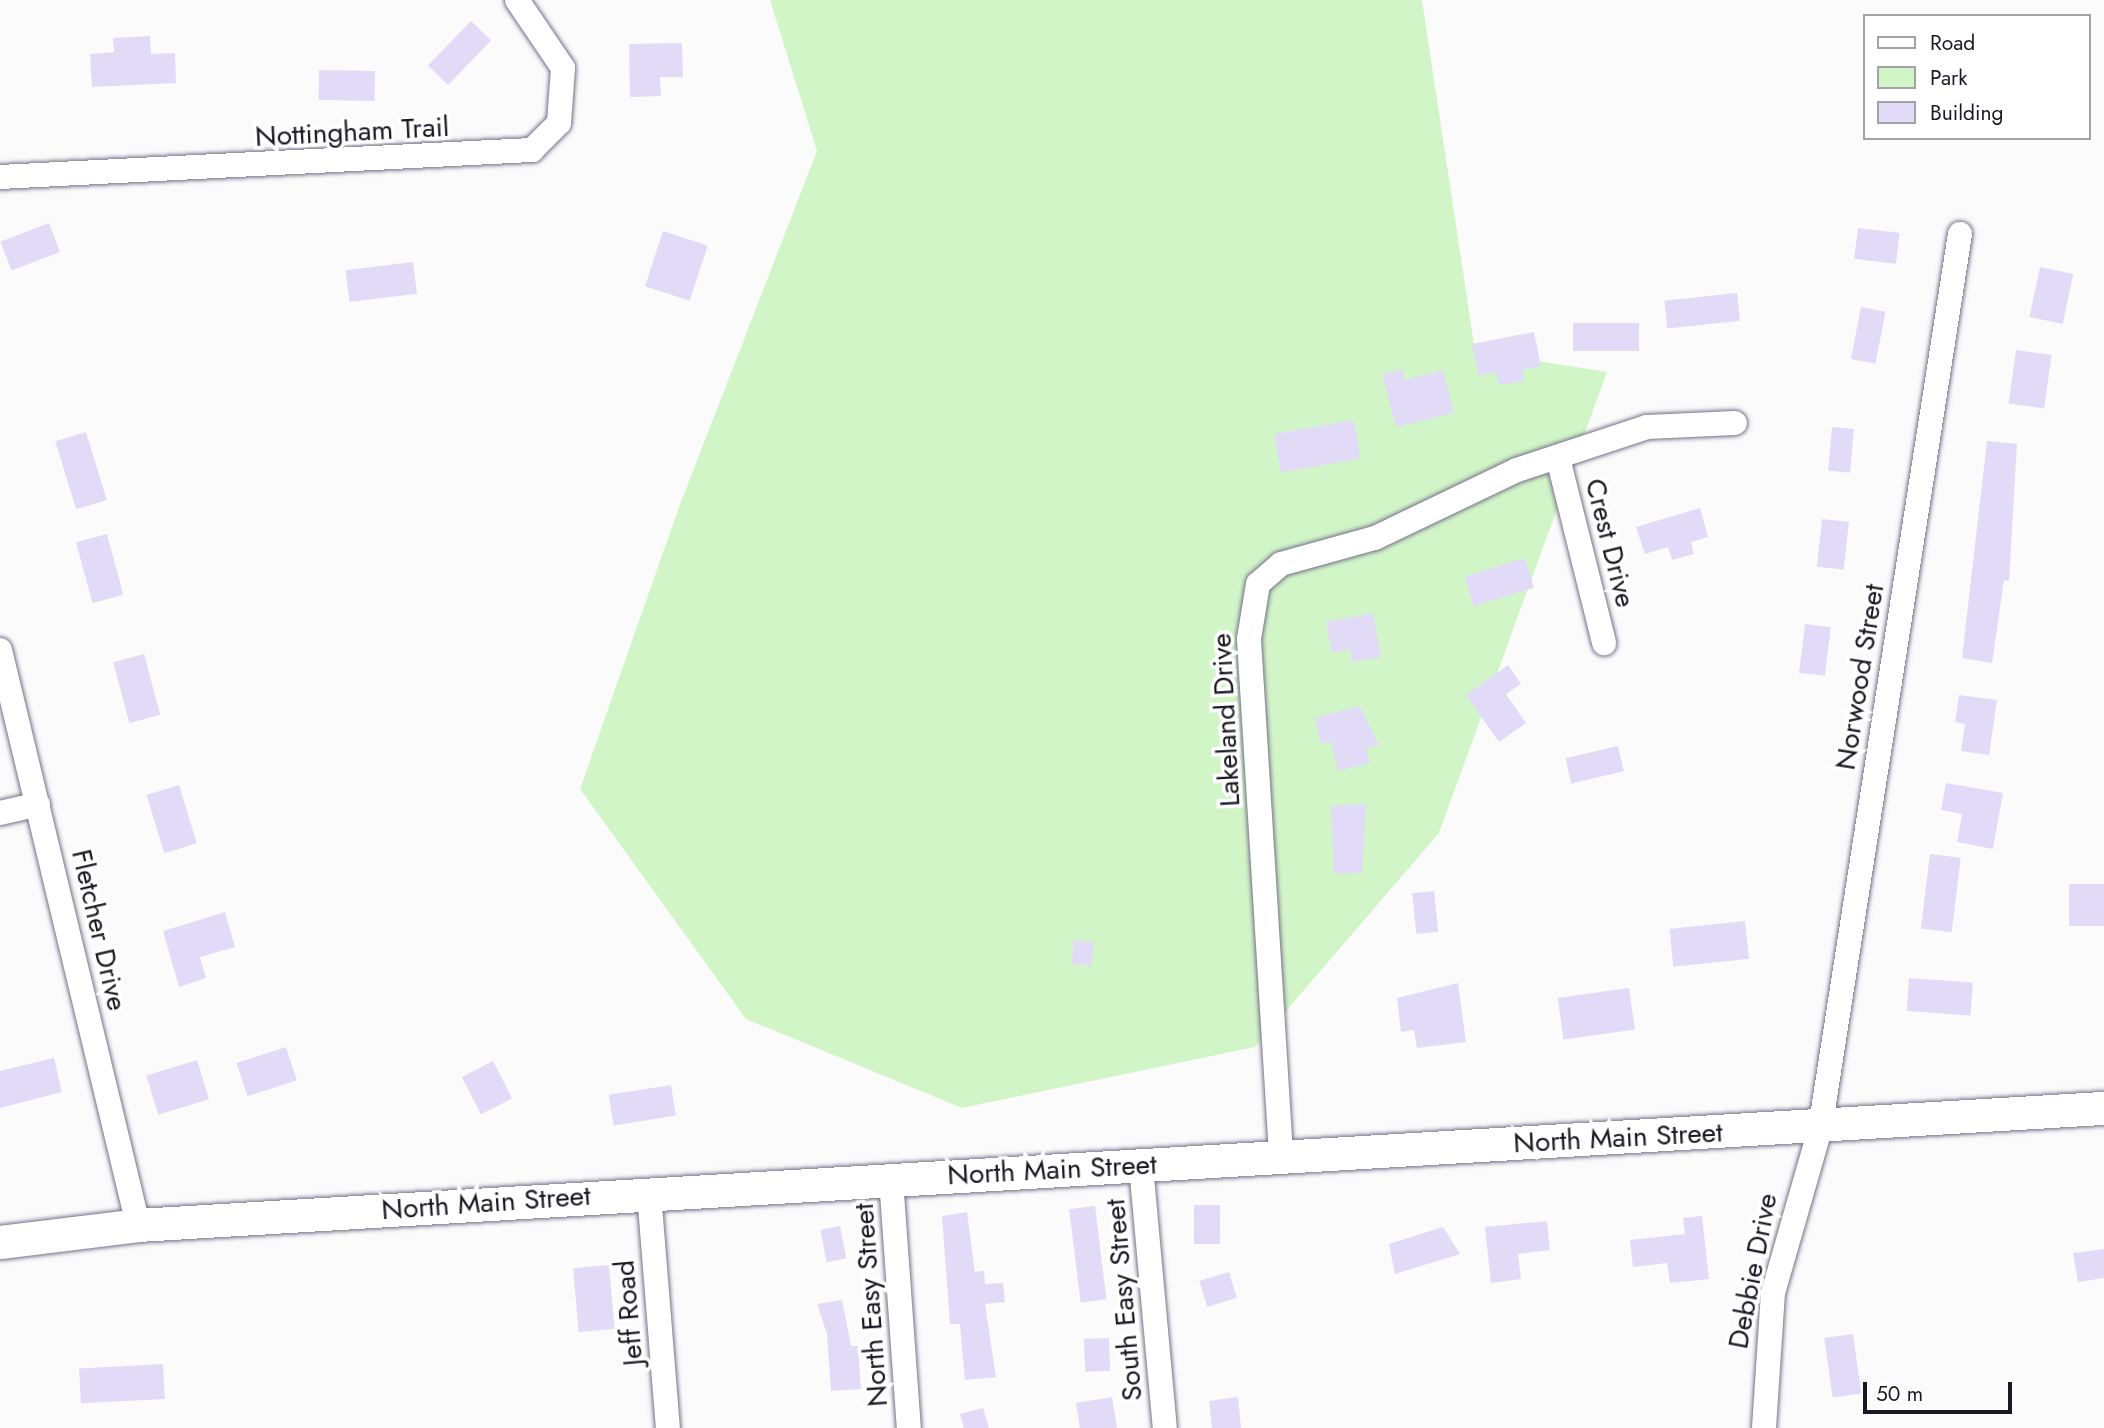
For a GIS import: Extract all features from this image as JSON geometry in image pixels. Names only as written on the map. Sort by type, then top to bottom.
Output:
[{"type":"street","name":"Nottingham Trail","points":[[0,177],[532,150],[559,123],[562,68],[517,0]]},
{"type":"street","name":"Norwood Street","points":[[1820,1129],[1960,234]]},
{"type":"street","name":"Lakeland Drive","points":[[1281,1154],[1249,639],[1258,584],[1281,564],[1375,538],[1466,492],[1647,427],[1735,423]]},
{"type":"street","name":"Crest Drive","points":[[1558,458],[1604,643]]},
{"type":"street","name":"Fletcher Drive","points":[[0,650],[138,1225]]},
{"type":"street","points":[[0,813],[38,804]]},
{"type":"street","name":"North Main Street","points":[[0,1242],[138,1225],[891,1178],[1142,1166],[1281,1154],[1820,1129],[2104,1108]]},
{"type":"street","name":"Debbie Drive","points":[[1764,1428],[1773,1293],[1820,1129]]},
{"type":"street","name":"South Easy Street","points":[[1142,1166],[1165,1428]]},
{"type":"street","name":"North Easy Street","points":[[891,1178],[909,1428]]},
{"type":"street","name":"Jeff Road","points":[[649,1193],[668,1428]]},
{"type":"green space","points":[[770,0],[1422,0],[1475,351],[1607,372],[1439,833],[1255,1047],[962,1108],[746,1019],[580,789],[679,507],[817,151]]},
{"type":"building","points":[[471,21],[491,40],[448,85],[428,66]]},
{"type":"building","points":[[150,36],[151,54],[175,53],[176,83],[92,87],[90,54],[114,52],[113,38]]},
{"type":"building","points":[[682,43],[683,77],[660,77],[661,96],[630,97],[629,44]]},
{"type":"building","points":[[319,70],[375,71],[374,101],[318,100]]},
{"type":"building","points":[[49,223],[60,252],[12,271],[0,242]]},
{"type":"building","points":[[1858,228],[1900,233],[1896,264],[1854,259]]},
{"type":"building","points":[[663,231],[708,246],[690,301],[645,286]]},
{"type":"building","points":[[413,262],[417,294],[349,302],[346,270]]},
{"type":"building","points":[[2040,267],[2073,274],[2063,324],[2029,317]]},
{"type":"building","points":[[1737,293],[1740,321],[1667,328],[1664,301]]},
{"type":"building","points":[[1861,307],[1886,312],[1875,364],[1851,359]]},
{"type":"building","points":[[1573,323],[1639,323],[1639,351],[1573,351]]},
{"type":"building","points":[[1534,332],[1541,366],[1522,370],[1524,381],[1499,385],[1496,372],[1479,376],[1472,344]]},
{"type":"building","points":[[2016,350],[2052,355],[2044,408],[2008,403]]},
{"type":"building","points":[[1402,369],[1405,380],[1443,370],[1454,413],[1396,427],[1382,374]]},
{"type":"building","points":[[1354,420],[1361,458],[1281,472],[1274,434]]},
{"type":"building","points":[[1832,427],[1854,429],[1850,473],[1828,471]]},
{"type":"building","points":[[86,432],[107,500],[76,509],[55,441]]},
{"type":"building","points":[[1987,441],[2017,444],[2009,581],[2004,580],[1992,663],[1962,658]]},
{"type":"building","points":[[1700,508],[1708,537],[1691,542],[1694,554],[1672,560],[1668,547],[1645,554],[1636,527]]},
{"type":"building","points":[[1822,519],[1849,522],[1844,570],[1817,567]]},
{"type":"building","points":[[107,534],[123,595],[92,603],[76,542]]},
{"type":"building","points":[[1525,558],[1534,588],[1474,606],[1465,576]]},
{"type":"building","points":[[1373,613],[1381,657],[1352,662],[1350,649],[1332,653],[1326,622]]},
{"type":"building","points":[[1805,624],[1831,627],[1825,676],[1799,673]]},
{"type":"building","points":[[144,654],[160,715],[129,723],[113,662]]},
{"type":"building","points":[[1508,665],[1521,684],[1506,694],[1526,723],[1499,742],[1466,695]]},
{"type":"building","points":[[1959,695],[1997,700],[1989,755],[1961,751],[1965,724],[1955,722]]},
{"type":"building","points":[[1360,706],[1379,745],[1366,748],[1370,763],[1338,771],[1331,741],[1321,744],[1315,718]]},
{"type":"building","points":[[1618,746],[1624,771],[1571,783],[1565,758]]},
{"type":"building","points":[[1946,783],[2003,793],[1993,849],[1957,842],[1962,814],[1941,810]]},
{"type":"building","points":[[179,785],[197,843],[164,853],[146,795]]},
{"type":"building","points":[[1366,804],[1362,873],[1334,874],[1331,806]]},
{"type":"building","points":[[1930,854],[1961,858],[1952,932],[1921,928]]},
{"type":"building","points":[[2069,884],[2104,884],[2104,926],[2069,926]]},
{"type":"building","points":[[1434,891],[1438,932],[1416,934],[1412,893]]},
{"type":"building","points":[[225,912],[235,947],[200,957],[206,978],[179,987],[163,931]]},
{"type":"building","points":[[1745,921],[1749,959],[1673,967],[1669,929]]},
{"type":"building","points":[[1074,940],[1094,942],[1091,966],[1071,964]]},
{"type":"building","points":[[1909,978],[1973,982],[1971,1015],[1907,1011]]},
{"type":"building","points":[[1458,983],[1466,1042],[1417,1048],[1414,1030],[1401,1032],[1397,998]]},
{"type":"building","points":[[1629,988],[1635,1030],[1564,1040],[1558,998]]},
{"type":"building","points":[[286,1047],[297,1080],[247,1096],[237,1063]]},
{"type":"building","points":[[54,1058],[62,1092],[0,1108],[0,1071]]},
{"type":"building","points":[[197,1060],[209,1099],[158,1115],[146,1075]]},
{"type":"building","points":[[493,1061],[512,1098],[481,1114],[462,1077]]},
{"type":"building","points":[[671,1085],[676,1116],[614,1125],[609,1095]]},
{"type":"building","points":[[1194,1205],[1220,1205],[1220,1244],[1194,1244]]},
{"type":"building","points":[[1095,1206],[1106,1299],[1081,1302],[1069,1209]]},
{"type":"building","points":[[967,1212],[975,1272],[984,1271],[985,1284],[1003,1283],[1005,1302],[985,1304],[996,1377],[965,1380],[960,1324],[950,1324],[942,1216]]},
{"type":"building","points":[[1702,1216],[1709,1279],[1670,1283],[1667,1263],[1633,1267],[1630,1240],[1685,1234],[1683,1218]]},
{"type":"building","points":[[1547,1221],[1550,1250],[1518,1254],[1521,1279],[1491,1283],[1485,1227]]},
{"type":"building","points":[[840,1226],[846,1258],[827,1262],[820,1230]]},
{"type":"building","points":[[1443,1227],[1460,1254],[1395,1274],[1389,1244]]},
{"type":"building","points":[[2104,1249],[2104,1278],[2078,1282],[2073,1253]]},
{"type":"building","points":[[609,1265],[615,1329],[579,1332],[573,1268]]},
{"type":"building","points":[[1229,1272],[1237,1298],[1207,1307],[1199,1281]]},
{"type":"building","points":[[842,1300],[851,1346],[858,1346],[861,1389],[831,1391],[827,1334],[817,1304]]},
{"type":"building","points":[[1853,1334],[1861,1393],[1833,1397],[1824,1338]]},
{"type":"building","points":[[1109,1338],[1110,1371],[1085,1372],[1084,1339]]},
{"type":"building","points":[[163,1364],[165,1399],[81,1403],[79,1368]]},
{"type":"building","points":[[1112,1397],[1117,1428],[1080,1428],[1076,1403]]},
{"type":"building","points":[[1238,1397],[1241,1428],[1212,1428],[1209,1401]]},
{"type":"building","points":[[983,1408],[989,1428],[964,1428],[960,1414]]}]
